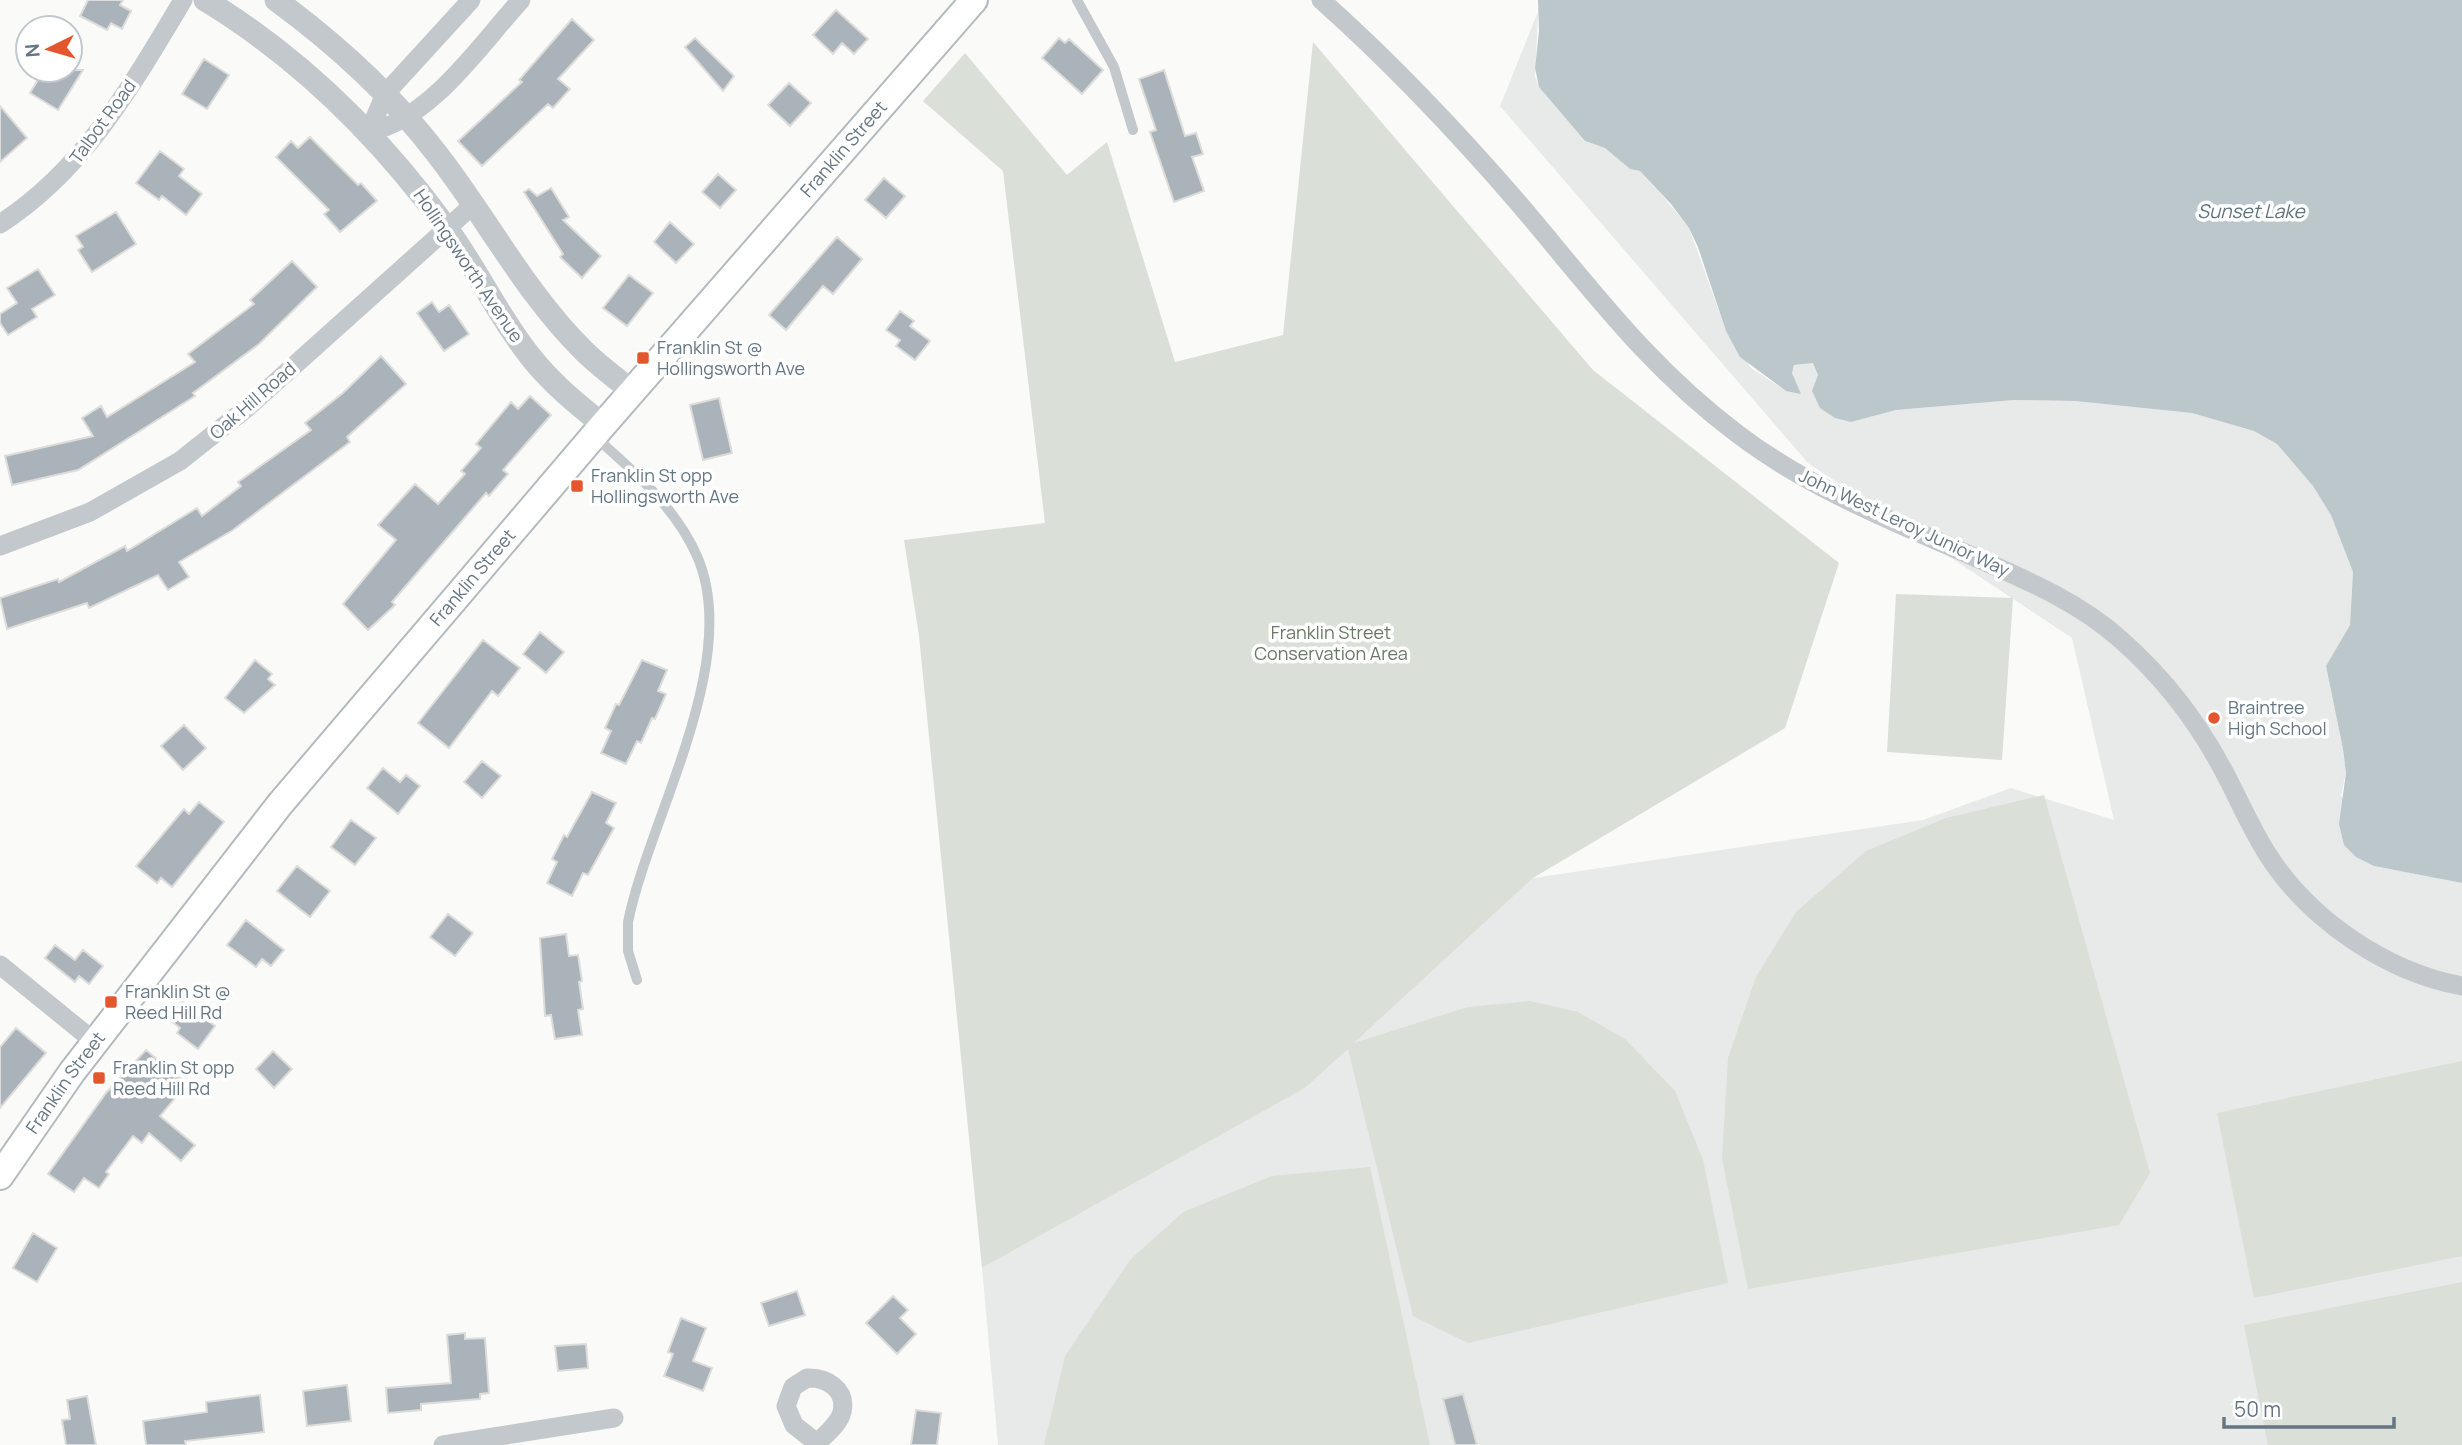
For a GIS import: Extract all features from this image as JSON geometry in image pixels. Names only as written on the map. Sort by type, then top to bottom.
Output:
[{"type":"main road","name":"Franklin Street","points":[[0,1176],[95,1042],[280,804],[599,430],[974,0]]},
{"type":"street","name":"Talbot Road","points":[[0,224],[50,187],[87,148],[122,100],[183,0]]},
{"type":"street","name":"Hollingsworth Avenue","points":[[205,0],[253,31],[300,68],[369,132],[447,229],[530,356],[599,430]]},
{"type":"street","points":[[276,0],[318,32],[408,118],[558,323],[584,352],[633,392]]},
{"type":"street","points":[[369,132],[385,94],[471,0]]},
{"type":"street","points":[[369,132],[408,118],[436,94],[521,0]]},
{"type":"street","name":"John West Leroy Junior Way","points":[[1321,0],[1436,111],[1518,202],[1625,332],[1683,391],[1752,445],[1803,477],[2030,582],[2097,621],[2140,658],[2194,722],[2267,853],[2298,892],[2336,926],[2392,963],[2426,977],[2462,986]]},
{"type":"street","name":"Oak Hill Road","points":[[0,546],[90,512],[180,461],[248,407],[473,205]]},
{"type":"street","points":[[0,965],[95,1042]]},
{"type":"street","points":[[443,1445],[614,1418]]},
{"type":"lane","points":[[1077,0],[1114,67],[1133,130]]},
{"type":"lane","points":[[599,430],[680,527],[698,557],[708,603],[706,652],[696,706],[628,922],[628,951],[637,979]]},
{"type":"shaded area","name":"Braintree High School","points":[[1538,12],[1535,77],[1539,87],[1585,141],[1605,148],[1630,169],[1640,171],[1689,228],[1726,331],[1751,368],[1786,391],[1795,384],[1792,373],[1794,365],[1813,363],[1851,422],[1896,410],[2014,400],[2075,401],[2192,413],[2254,431],[2277,444],[2313,486],[2331,514],[2353,572],[2350,625],[2326,666],[2346,773],[2341,795],[2374,866],[2462,883],[2462,1445],[998,1445],[982,1268],[1305,1088],[1533,878],[1923,820],[2011,788],[2114,820],[2072,638],[1808,463],[1500,106]]},
{"type":"green space","name":"Franklin Street Conservation Area","points":[[1313,42],[1593,370],[1839,563],[1785,728],[1533,878],[1354,1043],[1468,1007],[1530,1001],[1578,1012],[1625,1039],[1675,1091],[1703,1160],[1728,1283],[1468,1343],[1413,1316],[1348,1049],[1305,1088],[982,1268],[919,636],[904,540],[1045,523],[1003,171],[923,101],[965,53],[1067,175],[1107,142],[1175,362],[1283,335]]},
{"type":"green space","points":[[1896,594],[2013,598],[2002,760],[1887,752]]},
{"type":"green space","points":[[2044,795],[2150,1173],[2119,1225],[1748,1289],[1722,1158],[1728,1058],[1756,977],[1796,912],[1866,851],[1946,818]]},
{"type":"green space","points":[[2462,1061],[2462,1256],[2254,1298],[2217,1113]]},
{"type":"green space","points":[[1370,1167],[1430,1445],[1044,1445],[1065,1356],[1130,1260],[1183,1212],[1272,1176]]},
{"type":"green space","points":[[2462,1282],[2462,1445],[2268,1445],[2244,1325]]},
{"type":"water","name":"Sunset Lake","points":[[1538,0],[2462,0],[2462,883],[2374,866],[2356,857],[2344,845],[2339,824],[2346,773],[2326,666],[2350,625],[2353,572],[2331,515],[2313,486],[2277,444],[2254,431],[2192,413],[2075,401],[2014,400],[1896,410],[1851,422],[1835,418],[1820,408],[1812,391],[1818,375],[1813,363],[1794,365],[1792,373],[1801,394],[1786,391],[1740,357],[1726,331],[1698,247],[1689,228],[1671,204],[1640,171],[1630,169],[1605,148],[1585,141],[1539,87],[1535,68],[1539,31]]},
{"type":"building","points":[[88,0],[123,0],[120,5],[131,11],[122,29],[111,23],[107,30],[81,14]]},
{"type":"building","points":[[836,10],[868,39],[854,54],[842,43],[833,54],[813,35]]},
{"type":"building","points":[[572,19],[594,40],[558,79],[570,89],[553,108],[548,104],[482,166],[458,141],[522,82],[519,80]]},
{"type":"building","points":[[695,38],[734,76],[723,91],[685,47]]},
{"type":"building","points":[[1059,38],[1065,43],[1069,39],[1103,70],[1082,94],[1042,58]]},
{"type":"building","points":[[204,59],[229,75],[207,109],[182,94]]},
{"type":"building","points":[[1164,70],[1185,136],[1196,133],[1203,154],[1192,157],[1204,191],[1174,202],[1150,132],[1156,130],[1139,79]]},
{"type":"building","points":[[789,83],[811,103],[790,126],[768,105]]},
{"type":"building","points":[[35,84],[74,84],[58,110],[30,93]]},
{"type":"building","points":[[0,106],[27,138],[0,162]]},
{"type":"building","points":[[310,137],[377,201],[340,232],[324,214],[329,210],[276,157],[291,141],[298,148]]},
{"type":"building","points":[[160,151],[184,169],[179,176],[202,194],[186,215],[162,196],[159,200],[136,183]]},
{"type":"building","points":[[718,174],[736,190],[720,208],[702,192]]},
{"type":"building","points":[[884,178],[905,196],[886,218],[865,200]]},
{"type":"building","points":[[551,188],[569,217],[563,220],[601,256],[582,278],[560,257],[563,254],[524,192],[529,189],[537,196]]},
{"type":"building","points":[[116,212],[136,244],[92,272],[78,250],[83,247],[76,236]]},
{"type":"building","points":[[670,222],[694,244],[676,263],[654,242]]},
{"type":"building","points":[[837,237],[862,259],[833,294],[823,286],[786,330],[769,315]]},
{"type":"building","points":[[292,261],[317,287],[259,344],[193,393],[195,396],[78,470],[12,485],[5,456],[93,436],[82,418],[101,406],[107,417],[195,362],[188,354],[254,304],[250,300]]},
{"type":"building","points":[[38,269],[55,295],[32,309],[37,317],[8,335],[0,323],[0,314],[17,303],[7,288]]},
{"type":"building","points":[[629,275],[653,293],[627,326],[603,308]]},
{"type":"building","points":[[432,302],[439,312],[449,305],[469,334],[444,351],[417,313]]},
{"type":"building","points":[[900,311],[914,321],[910,326],[930,341],[915,360],[896,346],[900,340],[886,330]]},
{"type":"building","points":[[381,356],[406,384],[347,437],[350,442],[233,530],[179,562],[189,577],[168,590],[158,575],[89,608],[87,603],[7,629],[0,598],[58,579],[59,582],[125,546],[127,551],[197,508],[202,516],[241,486],[238,482],[311,430],[305,423],[343,393]]},
{"type":"building","points":[[530,396],[551,415],[503,470],[508,474],[489,496],[486,493],[392,602],[395,605],[368,630],[343,604],[396,540],[378,525],[415,484],[438,504],[465,474],[461,471],[481,448],[476,444],[511,402],[518,409]]},
{"type":"building","points":[[719,398],[732,453],[703,460],[690,405]]},
{"type":"building","points":[[540,632],[564,652],[546,673],[523,654]]},
{"type":"building","points":[[483,640],[520,668],[498,696],[492,691],[449,748],[418,723]]},
{"type":"building","points":[[255,660],[272,674],[268,679],[275,685],[244,713],[225,698]]},
{"type":"building","points":[[642,660],[667,670],[658,691],[666,694],[655,719],[652,718],[641,743],[637,741],[626,764],[601,753],[611,731],[605,728]]},
{"type":"building","points":[[184,725],[206,748],[183,770],[161,746]]},
{"type":"building","points":[[482,761],[501,776],[482,798],[464,782]]},
{"type":"building","points":[[383,768],[400,782],[406,775],[420,786],[398,814],[367,788]]},
{"type":"building","points":[[592,792],[616,803],[606,823],[614,828],[588,875],[583,873],[572,896],[547,883],[557,862],[552,859]]},
{"type":"building","points":[[199,802],[224,822],[172,887],[161,878],[157,883],[136,866],[184,809],[189,814]]},
{"type":"building","points":[[351,820],[376,838],[355,865],[331,847]]},
{"type":"building","points":[[297,866],[330,891],[310,917],[277,891]]},
{"type":"building","points":[[448,914],[473,933],[455,956],[430,937]]},
{"type":"building","points":[[246,920],[284,950],[271,966],[262,959],[256,967],[227,945]]},
{"type":"building","points":[[566,934],[569,956],[578,955],[583,1009],[578,1010],[582,1035],[555,1039],[551,1015],[545,1016],[540,938]]},
{"type":"building","points":[[55,945],[75,960],[83,950],[103,966],[89,984],[79,976],[75,982],[45,958]]},
{"type":"building","points":[[182,1001],[215,1026],[198,1049],[177,1033],[180,1028],[169,1019]]},
{"type":"building","points":[[16,1028],[46,1053],[0,1108],[0,1047]]},
{"type":"building","points":[[146,1050],[187,1084],[160,1116],[195,1145],[181,1161],[149,1133],[142,1143],[133,1136],[106,1172],[109,1174],[99,1188],[84,1178],[74,1192],[48,1174],[106,1093]]},
{"type":"building","points":[[273,1051],[292,1069],[274,1088],[256,1069]]},
{"type":"building","points":[[33,1233],[57,1248],[37,1282],[13,1268]]},
{"type":"building","points":[[797,1291],[805,1315],[769,1326],[761,1303]]},
{"type":"building","points":[[893,1296],[908,1310],[900,1318],[916,1334],[897,1354],[866,1323]]},
{"type":"building","points":[[681,1318],[706,1328],[693,1361],[712,1368],[703,1391],[664,1376],[673,1354],[668,1352]]},
{"type":"building","points":[[465,1333],[465,1339],[485,1338],[489,1393],[480,1394],[480,1399],[421,1404],[421,1410],[388,1413],[386,1388],[451,1383],[447,1335]]},
{"type":"building","points":[[586,1344],[588,1368],[558,1371],[555,1346]]},
{"type":"building","points":[[347,1385],[351,1421],[307,1426],[303,1391]]},
{"type":"building","points":[[1463,1394],[1477,1445],[1455,1445],[1443,1399]]},
{"type":"building","points":[[260,1395],[264,1432],[185,1441],[186,1445],[146,1445],[143,1421],[207,1412],[206,1402]]},
{"type":"building","points":[[87,1396],[96,1445],[66,1445],[62,1420],[70,1419],[67,1400]]},
{"type":"building","points":[[916,1410],[941,1413],[937,1445],[911,1445]]},
{"type":"place","name":"Franklin St @ Hollingsworth Ave","points":[[643,358]]},
{"type":"place","name":"Franklin St opp Hollingsworth Ave","points":[[577,486]]},
{"type":"place","name":"Braintree High School","points":[[2214,718]]},
{"type":"place","name":"Franklin St @ Reed Hill Rd","points":[[111,1002]]},
{"type":"place","name":"Franklin St opp Reed Hill Rd","points":[[99,1078]]}]
